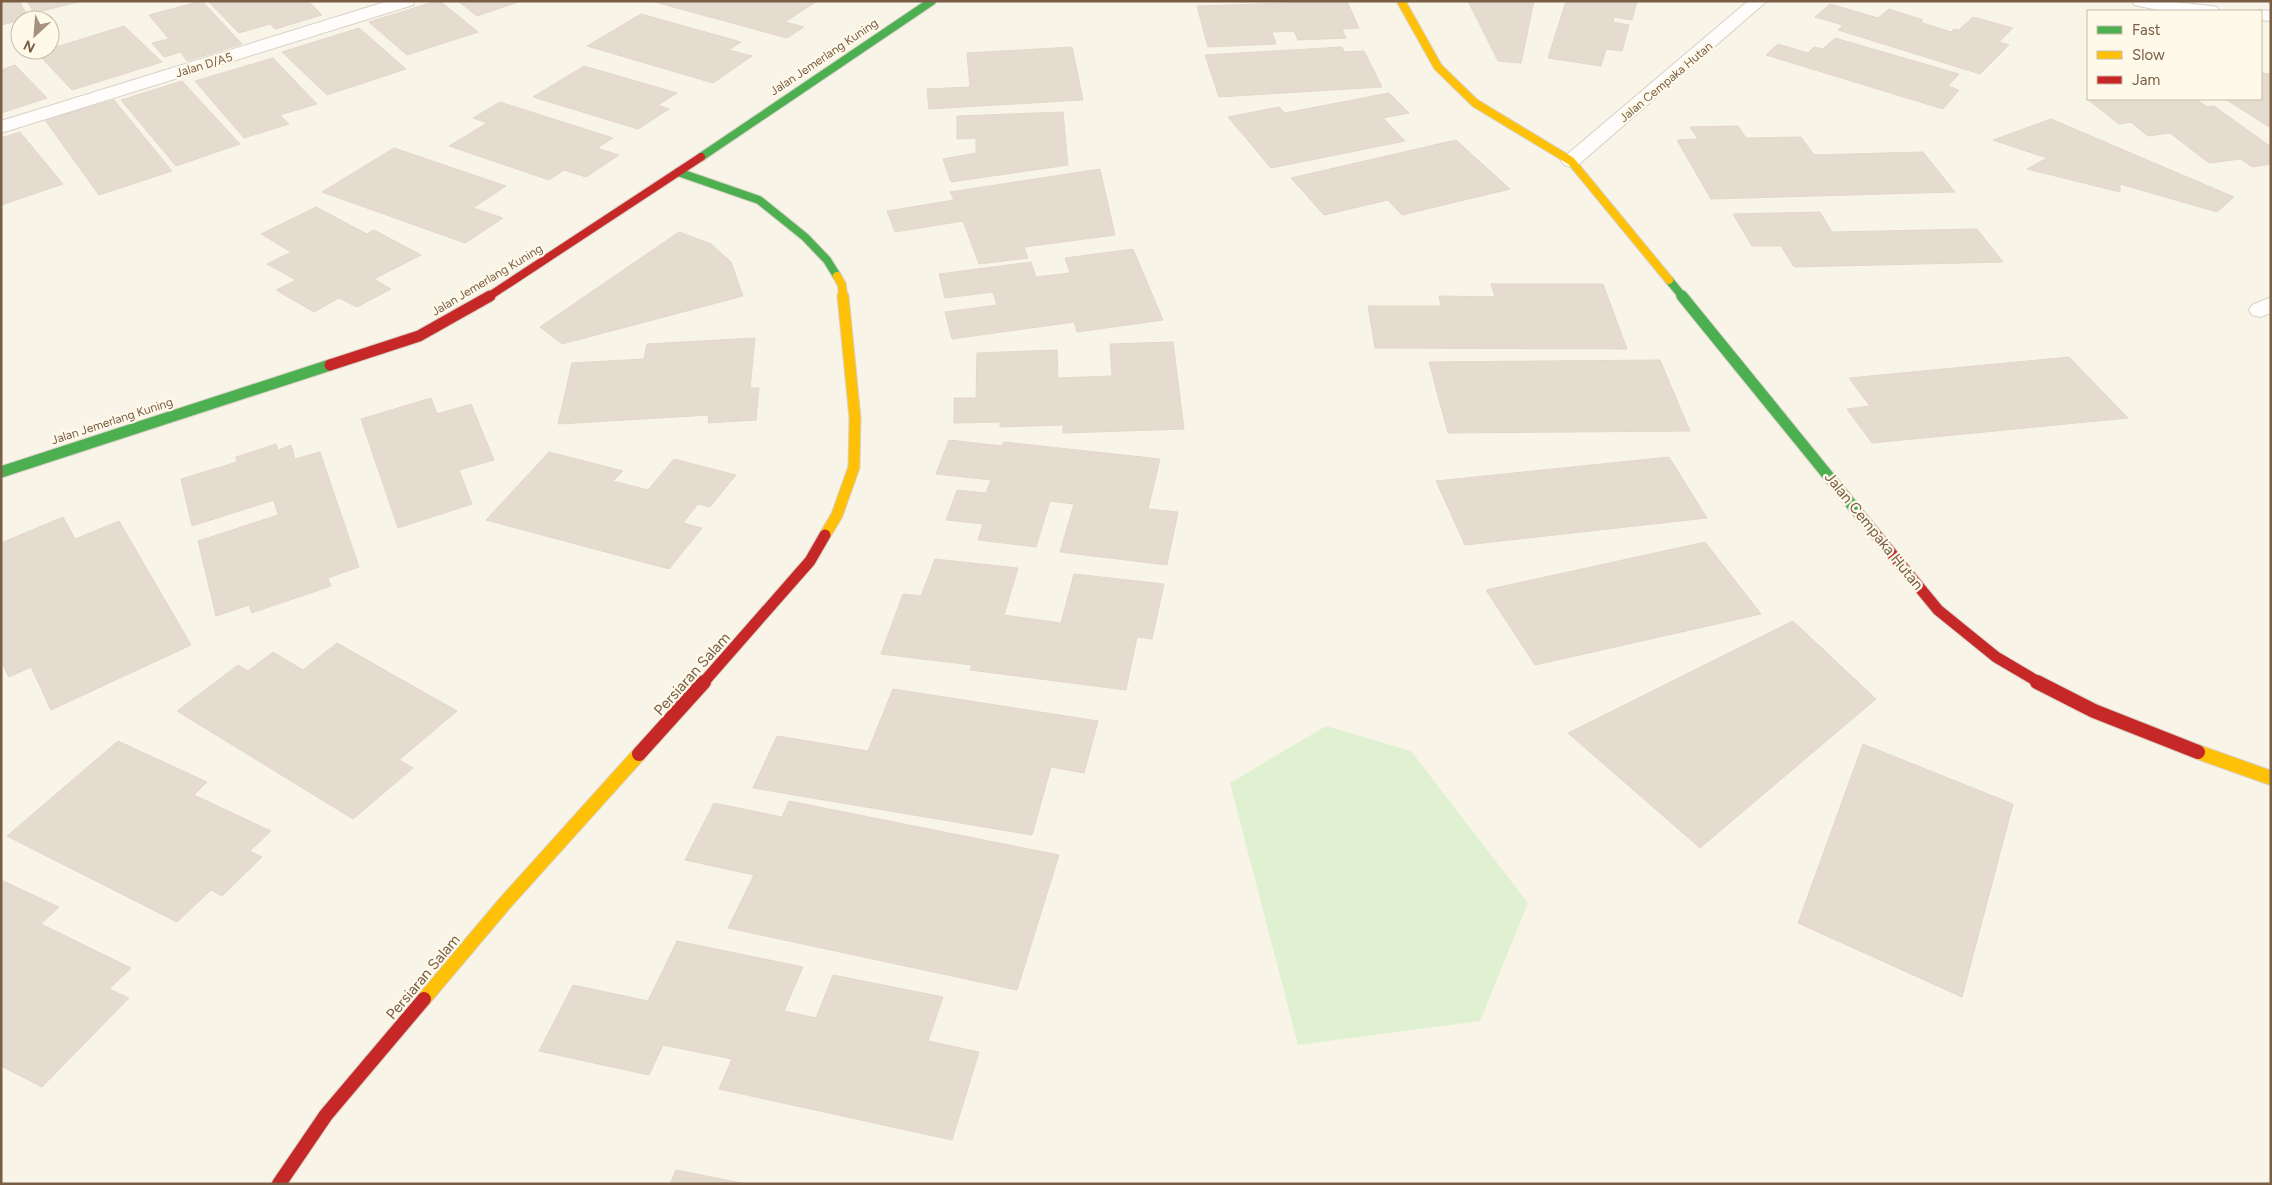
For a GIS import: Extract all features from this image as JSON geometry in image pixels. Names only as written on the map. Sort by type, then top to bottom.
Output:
[{"type":"street","name":"Jalan D/A5","points":[[1,128],[407,1]]},
{"type":"street","name":"Jalan Jemerlang Kuning","points":[[1,472],[419,336],[474,306],[534,269],[932,1]]},
{"type":"street","name":"Jalan Cempaka Hutan","points":[[1401,1],[1438,67],[1475,103],[1571,160],[1937,609],[1997,659],[2068,698],[2141,732],[2271,778]]},
{"type":"street","name":"Jalan Cempaka Hutan","points":[[1571,160],[1752,9],[1758,1]]},
{"type":"street","points":[[2140,1],[2172,8],[2198,10]]},
{"type":"street","name":"Persiaran Salam","points":[[279,1184],[326,1115],[499,910],[772,607],[810,561],[837,515],[854,467],[855,438],[855,418],[842,285],[827,260],[805,236],[759,200],[678,172]]},
{"type":"green space","points":[[1326,726],[1411,751],[1528,903],[1480,1021],[1298,1045],[1230,783]]},
{"type":"building","points":[[1,1],[19,1],[24,10],[10,10],[10,23],[1,25]]},
{"type":"building","points":[[27,1],[82,1],[46,10],[32,10]]},
{"type":"building","points":[[202,1],[242,44],[187,61],[181,52],[164,57],[152,43],[169,39],[149,15]]},
{"type":"building","points":[[208,1],[308,1],[322,15],[275,29],[270,24],[239,33]]},
{"type":"building","points":[[440,1],[478,32],[407,55],[369,22]]},
{"type":"building","points":[[458,1],[521,1],[477,16]]},
{"type":"building","points":[[651,1],[817,1],[785,22],[804,27],[787,38]]},
{"type":"building","points":[[1347,1],[1359,28],[1342,29],[1346,38],[1298,40],[1294,31],[1272,32],[1276,44],[1208,47],[1197,6]]},
{"type":"building","points":[[1468,1],[1534,1],[1521,63],[1498,61]]},
{"type":"building","points":[[1566,1],[1637,1],[1632,20],[1614,17],[1613,22],[1629,25],[1622,51],[1606,49],[1601,66],[1548,58]]},
{"type":"building","points":[[1830,4],[1878,18],[1889,9],[1923,20],[1920,22],[1951,32],[1954,29],[1959,30],[1973,17],[2013,28],[1999,42],[2009,45],[1980,74],[1838,30],[1843,25],[1815,17]]},
{"type":"building","points":[[641,14],[741,42],[729,50],[752,56],[713,83],[587,46]]},
{"type":"building","points":[[124,26],[162,62],[72,90],[44,60],[60,60],[60,46]]},
{"type":"building","points":[[359,28],[406,69],[327,95],[282,52]]},
{"type":"building","points":[[1835,38],[1959,74],[1948,86],[1959,90],[1943,109],[1766,55],[1778,44],[1808,53],[1814,47],[1823,49]]},
{"type":"building","points":[[1072,47],[1083,100],[929,109],[927,89],[970,87],[967,53]]},
{"type":"building","points":[[1342,47],[1344,52],[1364,51],[1382,87],[1219,97],[1205,55]]},
{"type":"building","points":[[273,58],[317,104],[280,115],[289,124],[244,138],[195,81]]},
{"type":"building","points":[[15,65],[47,98],[1,113],[1,70]]},
{"type":"building","points":[[584,66],[677,93],[658,105],[669,109],[638,129],[533,97]]},
{"type":"building","points":[[2262,72],[2266,74],[2271,73],[2271,128],[2227,100],[2262,100]]},
{"type":"building","points":[[182,81],[240,144],[176,166],[121,100]]},
{"type":"building","points":[[1389,93],[1409,113],[1383,118],[1405,141],[1271,168],[1228,117],[1279,107],[1285,113]]},
{"type":"building","points":[[114,100],[172,171],[99,195],[45,120]]},
{"type":"building","points":[[2088,100],[2197,100],[2207,107],[2214,106],[2271,147],[2271,164],[2252,167],[2241,159],[2209,163],[2170,133],[2148,136],[2131,122],[2119,124]]},
{"type":"building","points":[[500,102],[613,138],[597,148],[619,155],[586,177],[564,170],[549,180],[449,146],[487,123],[473,118]]},
{"type":"building","points":[[1063,112],[1068,165],[951,182],[943,159],[976,153],[976,138],[957,139],[957,116]]},
{"type":"building","points":[[2051,119],[2234,197],[2217,212],[2120,184],[2120,192],[2027,169],[2047,158],[1993,140]]},
{"type":"building","points":[[1738,126],[1746,138],[1801,137],[1814,155],[1923,152],[1955,192],[1711,199],[1677,140],[1698,139],[1690,127]]},
{"type":"building","points":[[20,132],[63,184],[1,205],[1,138]]},
{"type":"building","points":[[1456,140],[1510,189],[1402,215],[1388,200],[1324,215],[1291,178]]},
{"type":"building","points":[[394,148],[506,186],[473,208],[503,218],[465,243],[322,192]]},
{"type":"building","points":[[1100,169],[1115,235],[1024,247],[1028,258],[979,264],[963,221],[895,232],[887,211],[954,200],[950,192]]},
{"type":"building","points":[[316,207],[367,234],[374,230],[421,255],[374,279],[391,289],[357,307],[339,298],[314,312],[276,290],[296,280],[267,264],[291,252],[261,234]]},
{"type":"building","points":[[1820,212],[1832,232],[1977,229],[2003,262],[1794,267],[1781,246],[1752,246],[1733,214]]},
{"type":"building","points":[[679,232],[711,244],[731,262],[743,296],[562,344],[540,327]]},
{"type":"building","points":[[1133,249],[1163,320],[1077,332],[1074,322],[952,339],[945,312],[997,305],[993,292],[945,298],[939,274],[1031,262],[1036,277],[1070,273],[1065,258]]},
{"type":"building","points":[[1491,284],[1603,284],[1627,349],[1375,348],[1368,306],[1441,306],[1439,296],[1495,297]]},
{"type":"building","points":[[755,338],[750,388],[759,388],[756,420],[708,423],[709,415],[558,424],[572,363],[644,359],[647,344]]},
{"type":"building","points":[[1173,342],[1184,429],[1063,433],[1063,425],[1000,427],[1000,422],[954,423],[954,398],[976,398],[977,353],[1057,350],[1058,378],[1112,376],[1110,344]]},
{"type":"building","points":[[2069,357],[2128,418],[1872,443],[1847,409],[1870,406],[1849,378]]},
{"type":"building","points":[[1660,360],[1690,431],[1448,433],[1429,362]]},
{"type":"building","points":[[431,398],[437,414],[471,404],[494,460],[459,470],[472,504],[398,528],[361,419]]},
{"type":"building","points":[[949,440],[1002,446],[1004,442],[1160,459],[1148,509],[1178,512],[1167,565],[1060,552],[1074,504],[1050,501],[1036,547],[978,540],[983,524],[946,520],[957,490],[986,493],[991,480],[936,474]]},
{"type":"building","points":[[276,444],[278,450],[291,445],[295,459],[320,452],[359,567],[328,578],[331,586],[252,613],[249,605],[216,616],[198,541],[278,515],[274,500],[192,526],[181,479],[237,462],[236,457]]},
{"type":"building","points":[[549,452],[623,471],[613,481],[648,490],[674,459],[736,475],[710,507],[698,504],[683,523],[702,528],[669,569],[486,520]]},
{"type":"building","points":[[1669,457],[1707,518],[1465,545],[1436,481]]},
{"type":"building","points":[[63,517],[75,539],[119,521],[191,645],[51,710],[31,667],[9,677],[1,662],[1,543]]},
{"type":"building","points":[[1705,542],[1761,614],[1535,665],[1486,590]]},
{"type":"building","points":[[935,559],[1018,568],[1004,615],[1061,623],[1074,574],[1164,584],[1152,639],[1137,637],[1126,690],[970,670],[972,665],[881,654],[903,594],[921,596]]},
{"type":"building","points":[[1793,621],[1876,699],[1700,848],[1568,733]]},
{"type":"building","points":[[337,643],[457,711],[399,760],[413,768],[353,819],[177,711],[238,665],[248,671],[273,652],[303,670]]},
{"type":"building","points":[[893,689],[1098,721],[1084,773],[1051,767],[1032,835],[753,788],[777,736],[868,751]]},
{"type":"building","points":[[118,741],[207,782],[194,795],[271,831],[250,851],[262,857],[222,896],[211,890],[177,922],[7,836]]},
{"type":"building","points":[[1863,744],[2013,804],[1962,997],[1798,923]]},
{"type":"building","points":[[789,801],[1059,855],[1017,990],[728,928],[754,875],[685,860],[714,803],[782,817]]},
{"type":"building","points":[[1,880],[59,907],[41,924],[131,968],[109,989],[129,998],[42,1087],[1,1066]]},
{"type":"building","points":[[677,941],[803,967],[784,1011],[816,1018],[833,975],[943,997],[928,1041],[979,1052],[952,1140],[719,1089],[732,1059],[663,1045],[649,1075],[539,1051],[573,985],[648,1001]]},
{"type":"building","points":[[676,1170],[741,1183],[670,1184]]},
{"type":"traffic: fast","points":[[701,157],[932,1]]},
{"type":"traffic: fast","points":[[678,172],[759,200],[805,237],[827,260],[837,276]]},
{"type":"traffic: fast","points":[[1669,280],[1873,531]]},
{"type":"traffic: fast","points":[[1,472],[330,365]]},
{"type":"traffic: slow","points":[[1401,1],[1438,67],[1475,103],[1571,161],[1669,280]]},
{"type":"traffic: slow","points":[[825,535],[837,515],[854,467],[855,418],[842,285],[837,276]]},
{"type":"traffic: slow","points":[[2198,752],[2271,778]]},
{"type":"traffic: slow","points":[[424,999],[505,903],[639,754]]},
{"type":"traffic: jam","points":[[330,365],[419,336],[474,306],[534,269],[701,157]]},
{"type":"traffic: jam","points":[[1873,531],[1929,601],[1966,635],[1996,657],[2027,677],[2094,711],[2198,752]]},
{"type":"traffic: jam","points":[[639,754],[772,607],[810,561],[825,535]]},
{"type":"traffic: jam","points":[[279,1184],[326,1115],[424,999]]}]
